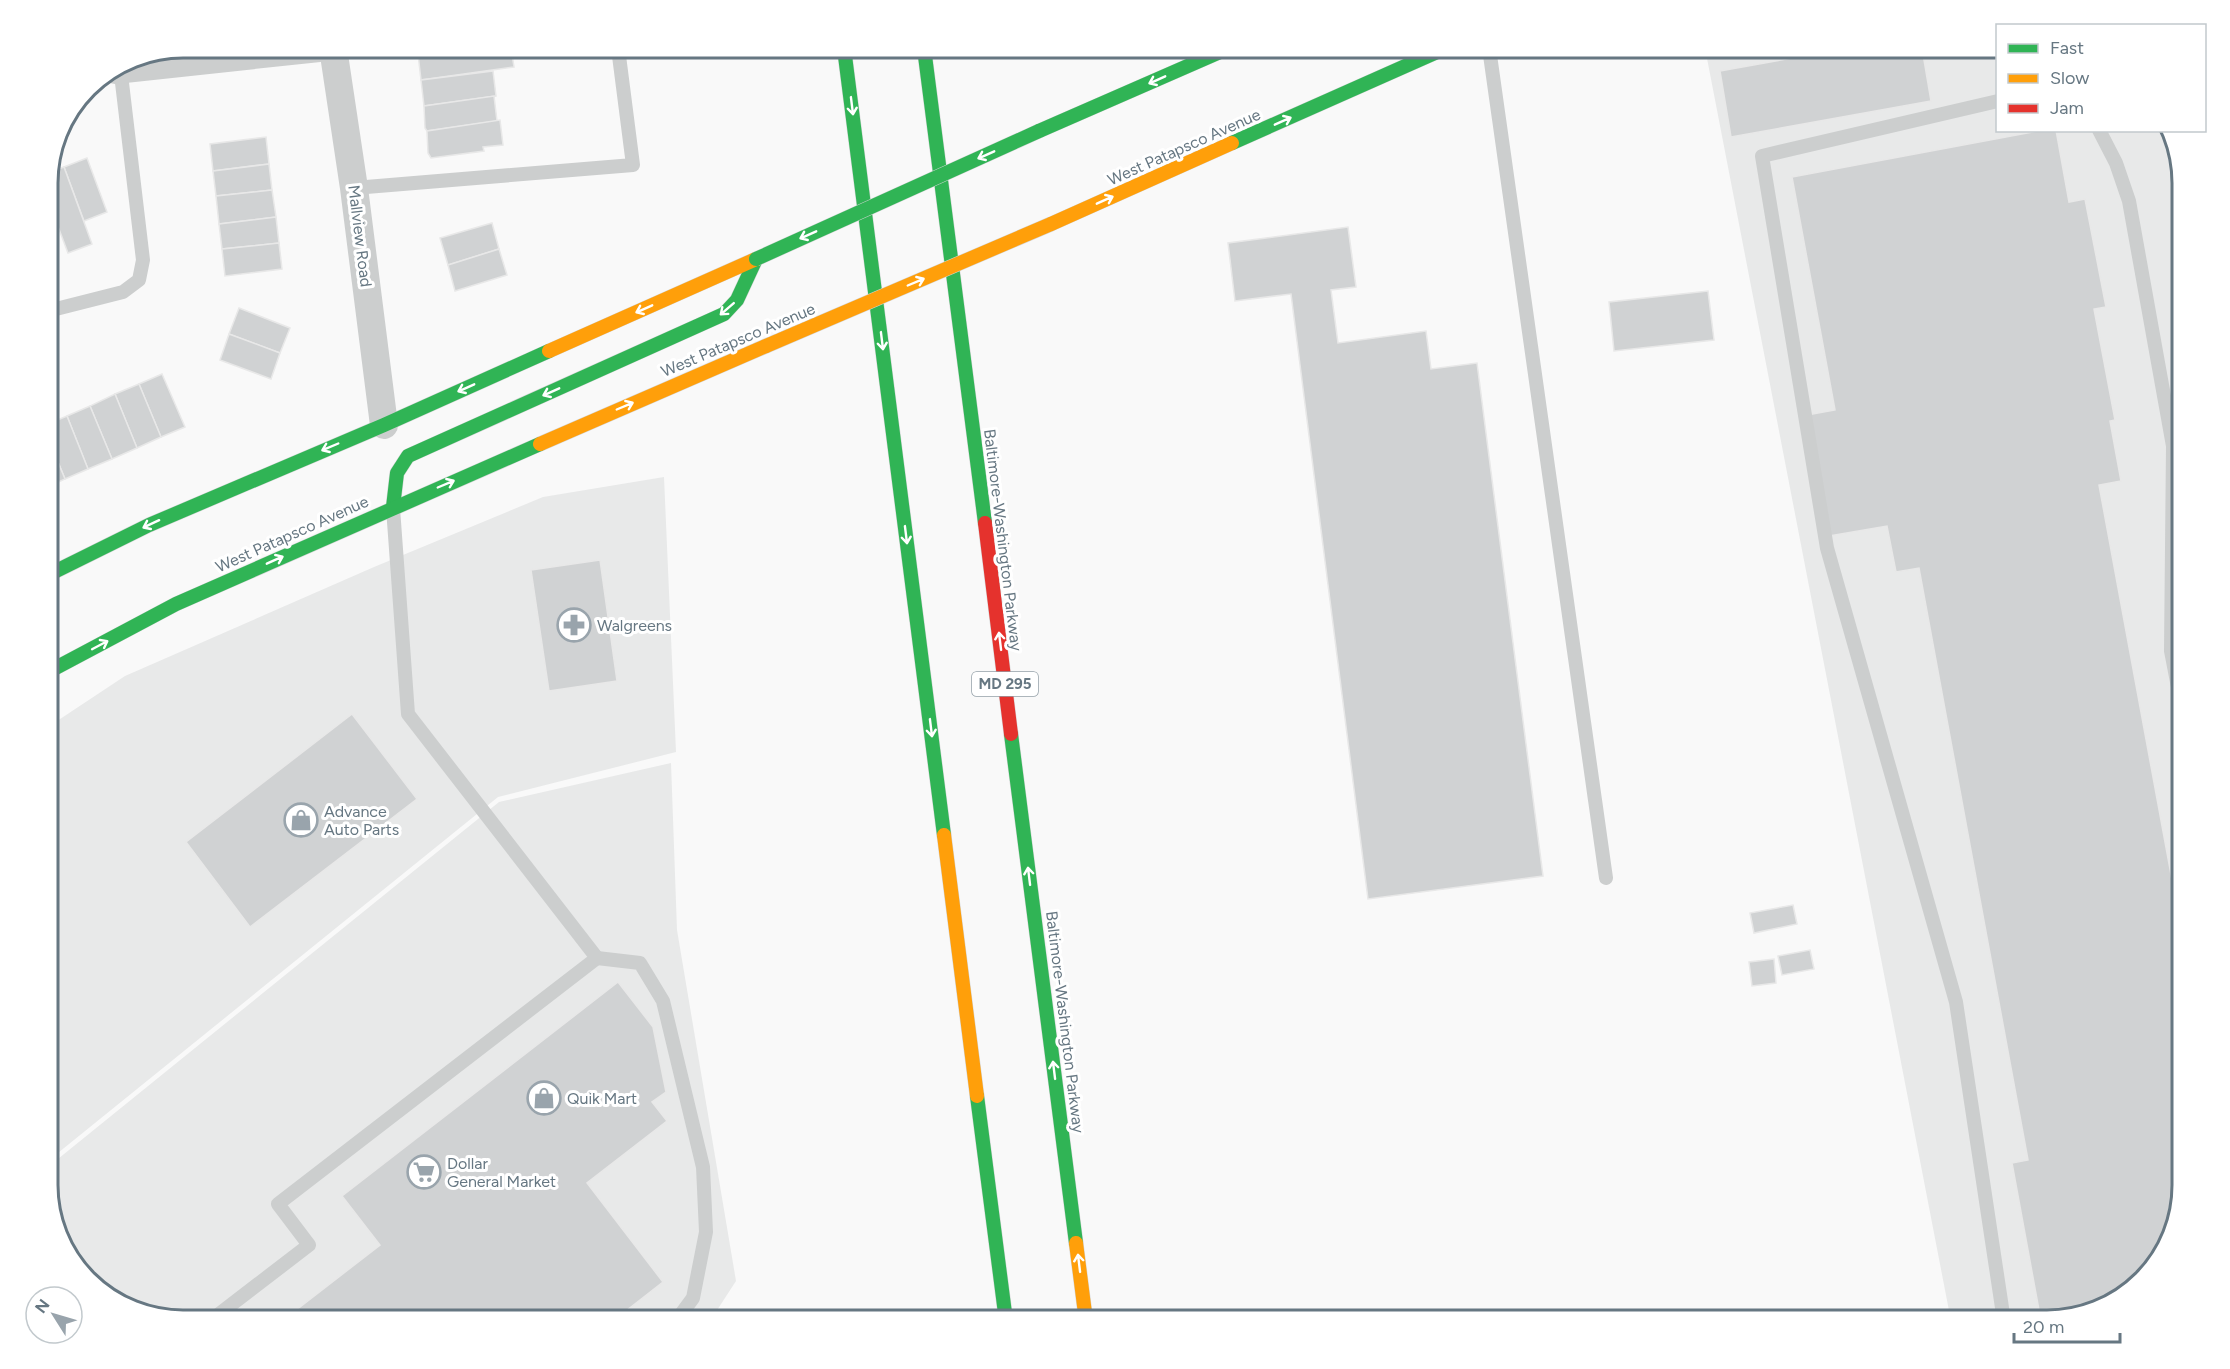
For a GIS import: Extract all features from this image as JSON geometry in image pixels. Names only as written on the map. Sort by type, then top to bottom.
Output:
[{"type":"main road","points":[[59,570],[149,525],[384,425],[1205,58]]},
{"type":"main road","name":"West Patapsco Avenue","points":[[59,666],[176,604],[393,507],[1051,224],[1423,58]]},
{"type":"main road","points":[[845,59],[1005,1310]]},
{"type":"main road","name":"Baltimore-Washington Parkway","points":[[925,59],[1085,1310]]},
{"type":"main road","points":[[393,507],[395,478],[399,465],[408,456],[724,314],[738,300],[756,259]]},
{"type":"street","points":[[141,66],[209,59]]},
{"type":"street","name":"Mallview Road","points":[[335,59],[354,188],[384,425]]},
{"type":"lane","points":[[1490,58],[1606,878]]},
{"type":"lane","points":[[354,188],[633,165],[619,59]]},
{"type":"lane","points":[[59,308],[123,292],[139,280],[143,260],[119,77]]},
{"type":"lane","points":[[1996,100],[1762,156],[1827,548],[1956,1002],[2002,1310]]},
{"type":"lane","points":[[2100,132],[2116,163],[2129,201],[2171,442]]},
{"type":"lane","points":[[393,507],[408,714],[597,958]]},
{"type":"lane","points":[[224,1310],[309,1245],[278,1204],[597,958],[640,963],[663,1001],[703,1167],[706,1232],[693,1298],[684,1310]]},
{"type":"shaded area","points":[[1707,58],[1996,58],[1996,132],[2161,132],[2169,159],[2171,176],[2172,1185],[2167,1218],[2155,1248],[2146,1262],[2123,1285],[2094,1301],[2063,1309],[1949,1310]]},
{"type":"shaded area","points":[[664,477],[676,752],[498,797],[59,1152],[59,720],[125,676],[374,567],[543,497]]},
{"type":"shaded area","points":[[671,763],[677,930],[736,1281],[717,1310],[184,1310],[151,1306],[121,1294],[107,1285],[84,1262],[68,1233],[60,1202],[59,1158],[499,802]]},
{"type":"building","points":[[1792,58],[1924,58],[1931,101],[1731,137],[1720,71]]},
{"type":"building","points":[[419,59],[513,59],[514,67],[421,80]]},
{"type":"building","points":[[493,71],[496,96],[424,106],[421,80]]},
{"type":"building","points":[[494,96],[497,121],[427,131],[425,128],[424,106]]},
{"type":"building","points":[[500,120],[503,145],[483,147],[484,151],[431,158],[428,153],[427,131]]},
{"type":"building","points":[[2032,132],[2056,132],[2069,202],[2085,199],[2106,307],[2094,309],[2115,420],[2110,421],[2121,481],[2099,485],[2172,878],[2172,1185],[2167,1218],[2162,1233],[2146,1262],[2123,1285],[2109,1294],[2079,1306],[2039,1310],[2012,1163],[2028,1160],[1919,568],[1896,572],[1887,526],[1829,536],[1807,415],[1835,410],[1792,177]]},
{"type":"building","points":[[266,137],[269,164],[213,171],[210,144]]},
{"type":"building","points":[[87,158],[107,212],[84,221],[64,167]]},
{"type":"building","points":[[269,164],[272,190],[216,196],[213,171]]},
{"type":"building","points":[[64,167],[92,244],[68,253],[59,229],[60,168]]},
{"type":"building","points":[[272,190],[276,217],[219,224],[216,196]]},
{"type":"building","points":[[276,217],[279,243],[222,249],[219,224]]},
{"type":"building","points":[[492,223],[499,249],[448,265],[440,238]]},
{"type":"building","points":[[1348,227],[1356,287],[1331,290],[1338,343],[1426,331],[1431,369],[1477,363],[1543,876],[1368,899],[1291,294],[1235,301],[1228,243]]},
{"type":"building","points":[[279,243],[282,269],[225,276],[222,249]]},
{"type":"building","points":[[499,249],[507,275],[455,291],[448,265]]},
{"type":"building","points":[[1708,291],[1714,340],[1614,351],[1609,302]]},
{"type":"building","points":[[239,308],[290,328],[280,353],[229,334]]},
{"type":"building","points":[[229,334],[280,353],[271,379],[220,360]]},
{"type":"building","points":[[162,374],[185,427],[161,437],[139,384]]},
{"type":"building","points":[[139,384],[161,437],[137,448],[115,394]]},
{"type":"building","points":[[115,394],[137,448],[112,459],[90,406]]},
{"type":"building","points":[[90,406],[112,459],[88,469],[67,416]]},
{"type":"building","points":[[67,416],[88,469],[65,479],[59,465],[59,419]]},
{"type":"building","points":[[59,465],[65,479],[59,482]]},
{"type":"building","name":"Walgreens","points":[[600,560],[617,681],[549,691],[531,570]]},
{"type":"building","name":"Advance Auto Parts","points":[[352,714],[417,799],[250,927],[186,842]]},
{"type":"building","points":[[1793,905],[1797,924],[1754,933],[1750,913]]},
{"type":"building","points":[[1810,950],[1814,969],[1782,975],[1778,956]]},
{"type":"building","points":[[1774,959],[1776,983],[1752,986],[1749,962]]},
{"type":"building","points":[[618,982],[653,1027],[666,1092],[652,1102],[667,1121],[587,1183],[663,1282],[627,1310],[296,1310],[380,1245],[342,1196]]},
{"type":"traffic: fast","points":[[1039,131],[1205,58]]},
{"type":"traffic: fast","points":[[1232,143],[1423,58]]},
{"type":"traffic: fast","points":[[845,59],[944,835]]},
{"type":"traffic: fast","points":[[925,59],[985,523]]},
{"type":"traffic: fast","points":[[756,259],[1039,131]]},
{"type":"traffic: fast","points":[[393,507],[397,473],[408,456],[724,314],[737,300],[756,259]]},
{"type":"traffic: fast","points":[[59,570],[149,525],[384,425],[549,351]]},
{"type":"traffic: fast","points":[[59,666],[176,604],[540,444]]},
{"type":"traffic: fast","points":[[1011,734],[1076,1243]]},
{"type":"traffic: fast","points":[[977,1096],[1005,1310]]},
{"type":"traffic: slow","points":[[1051,224],[1232,143]]},
{"type":"traffic: slow","points":[[766,346],[1051,224]]},
{"type":"traffic: slow","points":[[549,351],[756,259]]},
{"type":"traffic: slow","points":[[540,444],[766,346]]},
{"type":"traffic: slow","points":[[944,835],[977,1096]]},
{"type":"traffic: slow","points":[[1076,1243],[1085,1310]]},
{"type":"traffic: jam","points":[[985,523],[1011,734]]},
{"type":"place","name":"Walgreens","points":[[574,625]]},
{"type":"place","name":"Advance Auto Parts","points":[[301,820]]},
{"type":"place","name":"Quik Mart","points":[[544,1098]]},
{"type":"place","name":"Dollar General Market","points":[[424,1172]]}]
